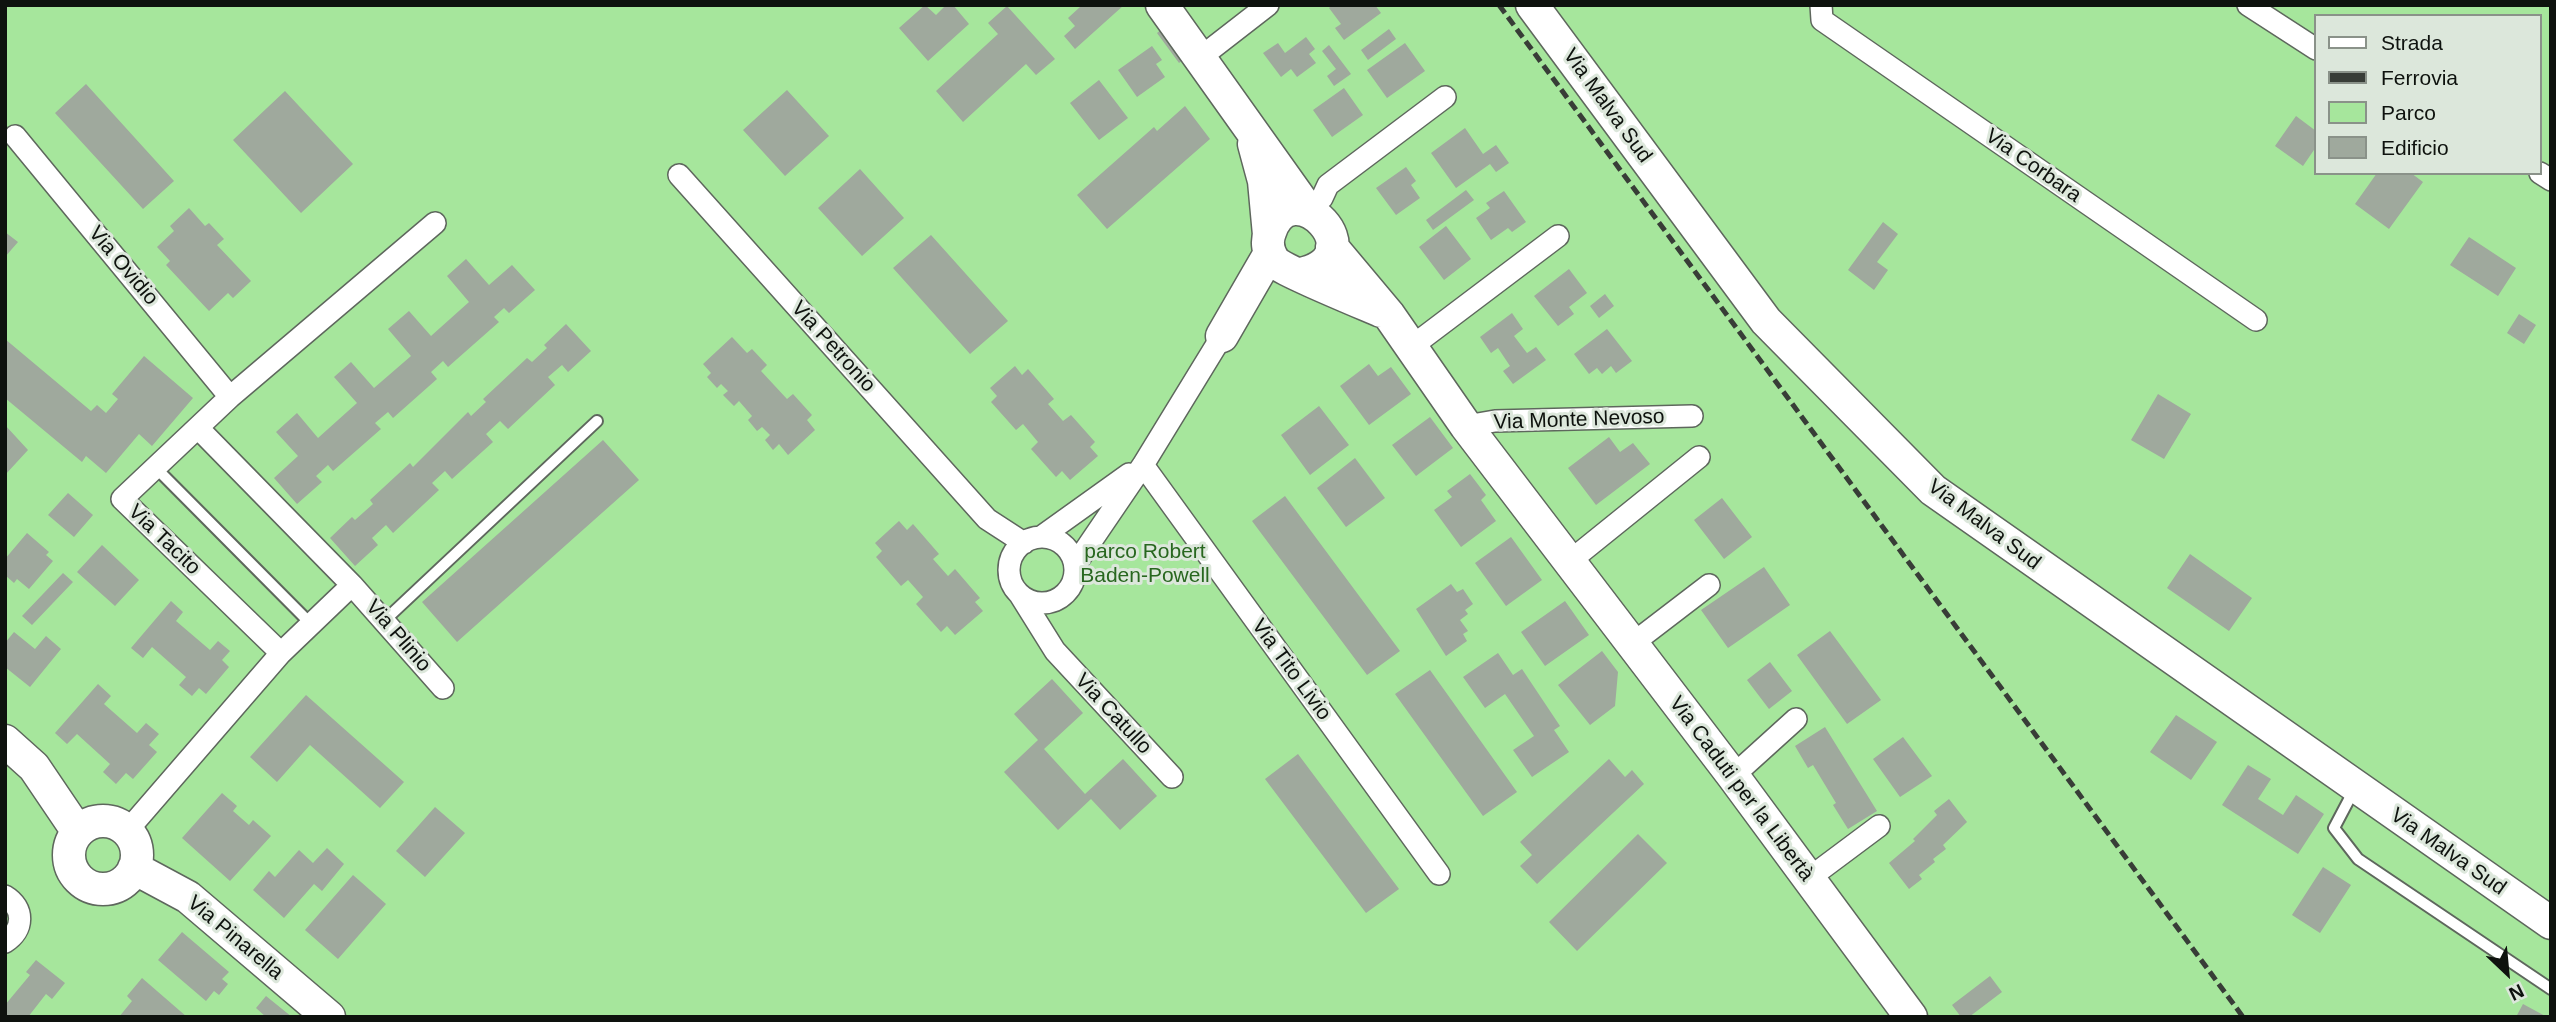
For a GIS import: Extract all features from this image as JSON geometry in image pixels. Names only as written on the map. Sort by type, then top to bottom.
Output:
[{"type":"street","points":[[1162,5],[1308,210],[1324,220],[1332,237],[1332,247],[1321,266],[1283,259]]},
{"type":"street","points":[[1201,57],[1268,5]]},
{"type":"street","name":"Via Malva Sud","points":[[1532,5],[1766,321],[1933,490],[2551,923]]},
{"type":"street","name":"Via Corbara","points":[[1821,5],[1822,20],[2256,320]]},
{"type":"street","points":[[2248,5],[2314,48]]},
{"type":"street","points":[[1055,651],[1050,621],[1057,600],[1072,586],[1075,565],[1143,465],[1222,336],[1283,259],[1279,217],[1297,210],[1308,210],[1322,198],[1328,185],[1446,97]]},
{"type":"street","points":[[1249,126],[1283,259],[1389,315]]},
{"type":"street","name":"Via Ovidio","points":[[15,136],[230,397]]},
{"type":"street","name":"Via Petronio","points":[[679,175],[987,519],[1009,573]]},
{"type":"street","name":"Via Tacito","points":[[281,653],[122,499],[230,397],[435,223]]},
{"type":"street","points":[[1411,346],[1558,236]]},
{"type":"street","name":"Via Caduti per la Libertà","points":[[1332,247],[1389,315],[1466,426],[1733,776],[1911,1017]]},
{"type":"street","name":"Via Monte Nevoso","points":[[1466,426],[1494,421],[1692,416]]},
{"type":"street","points":[[127,831],[281,653],[352,585],[199,429]]},
{"type":"street","points":[[1570,561],[1699,457]]},
{"type":"street","points":[[1009,573],[1012,556],[1143,465]]},
{"type":"street","name":"Via Tito Livio","points":[[1143,465],[1439,874]]},
{"type":"street","name":"Via Petronio","points":[[987,519],[1032,540]]},
{"type":"street","points":[[1032,540],[1051,538],[1067,548],[1075,565]]},
{"type":"street","name":"Via Catullo","points":[[1009,573],[1055,651],[1172,777]]},
{"type":"street","name":"Via Plinio","points":[[352,585],[443,688]]},
{"type":"street","points":[[1632,644],[1709,585]]},
{"type":"street","points":[[1020,595],[1038,603],[1057,600]]},
{"type":"street","points":[[1733,776],[1796,719]]},
{"type":"street","points":[[5,741],[34,766],[78,832]]},
{"type":"street","points":[[97,821],[108,821],[127,831],[136,849],[134,868],[118,885],[107,888],[84,883],[70,864],[69,853],[78,832],[97,821]]},
{"type":"street","points":[[1808,879],[1879,826]]},
{"type":"street","name":"Via Pinarella","points":[[134,868],[188,897],[329,1017]]},
{"type":"street","points":[[5,896],[18,907],[20,923],[17,931],[5,942]]},
{"type":"lane","points":[[384,621],[597,421]]},
{"type":"lane","points":[[155,467],[310,623]]},
{"type":"lane","points":[[2355,788],[2334,828],[2358,859],[2551,989]]},
{"type":"green space","name":"parco Robert Baden-Powell","points":[[5,5],[2551,5],[2551,1017],[5,1017]]},
{"type":"building","points":[[925,5],[936,15],[946,5],[953,5],[969,24],[928,61],[899,28]]},
{"type":"building","points":[[1078,5],[1124,5],[1075,49],[1064,36],[1075,26],[1068,18],[1080,7]]},
{"type":"building","points":[[1332,5],[1375,5],[1381,13],[1344,40],[1335,28],[1341,24],[1329,8]]},
{"type":"building","points":[[1007,6],[1055,59],[1036,75],[1026,64],[963,122],[936,91],[998,34],[988,23]]},
{"type":"building","points":[[1167,25],[1189,55],[1179,63],[1157,33]]},
{"type":"building","points":[[1389,29],[1396,39],[1368,60],[1361,50]]},
{"type":"building","points":[[1306,37],[1315,49],[1309,54],[1316,63],[1297,77],[1291,69],[1281,77],[1263,53],[1278,43],[1285,53]]},
{"type":"building","points":[[1405,43],[1425,71],[1387,98],[1367,70]]},
{"type":"building","points":[[1329,45],[1351,74],[1334,86],[1327,76],[1336,69],[1322,51]]},
{"type":"building","points":[[1152,46],[1162,60],[1156,64],[1165,77],[1137,97],[1118,70]]},
{"type":"building","points":[[1099,80],[1128,118],[1099,140],[1070,103]]},
{"type":"building","points":[[86,84],[174,181],[143,209],[55,113]]},
{"type":"building","points":[[1344,88],[1363,115],[1332,137],[1313,110]]},
{"type":"building","points":[[787,90],[829,136],[785,176],[743,130]]},
{"type":"building","points":[[285,91],[353,164],[301,213],[233,140]]},
{"type":"building","points":[[1185,106],[1210,139],[1107,229],[1077,195],[1154,127],[1157,131]]},
{"type":"building","points":[[2296,116],[2314,130],[2314,150],[2303,166],[2275,146]]},
{"type":"building","points":[[1465,128],[1483,154],[1496,145],[1509,163],[1496,172],[1490,164],[1456,188],[1431,153]]},
{"type":"building","points":[[1406,167],[1416,181],[1411,185],[1420,198],[1396,215],[1376,188]]},
{"type":"building","points":[[860,169],[904,218],[862,256],[818,208]]},
{"type":"building","points":[[2376,175],[2414,175],[2423,182],[2389,229],[2355,204]]},
{"type":"building","points":[[1466,190],[1474,200],[1433,230],[1426,220]]},
{"type":"building","points":[[1504,191],[1526,222],[1512,232],[1508,228],[1491,240],[1476,218],[1490,208],[1486,203]]},
{"type":"building","points":[[189,208],[205,226],[209,223],[224,239],[217,245],[251,281],[233,298],[228,293],[209,311],[166,265],[170,261],[157,247],[174,231],[170,226]]},
{"type":"building","points":[[1883,222],[1898,234],[1877,262],[1888,270],[1874,290],[1848,270]]},
{"type":"building","points":[[1446,226],[1471,259],[1444,280],[1419,247]]},
{"type":"building","points":[[5,232],[18,242],[5,257]]},
{"type":"building","points":[[931,235],[1008,321],[970,354],[893,268]]},
{"type":"building","points":[[2469,237],[2516,268],[2498,296],[2450,265]]},
{"type":"building","points":[[466,259],[489,285],[512,265],[535,290],[509,313],[504,308],[494,317],[499,322],[448,367],[443,361],[431,372],[437,379],[393,418],[388,412],[375,423],[381,429],[333,471],[328,465],[316,476],[322,482],[297,504],[274,478],[298,456],[276,432],[297,413],[318,438],[357,403],[334,377],[351,362],[374,388],[411,356],[388,329],[409,311],[431,336],[469,302],[447,276]]},
{"type":"building","points":[[1569,269],[1587,293],[1569,307],[1574,314],[1558,326],[1534,296]]},
{"type":"building","points":[[1605,294],[1614,306],[1599,318],[1590,306]]},
{"type":"building","points":[[1512,313],[1523,329],[1514,336],[1527,353],[1536,347],[1546,360],[1513,384],[1503,371],[1510,366],[1498,348],[1491,353],[1480,337]]},
{"type":"building","points":[[2519,314],[2536,325],[2524,344],[2507,333]]},
{"type":"building","points":[[566,324],[591,351],[568,372],[562,365],[548,377],[555,385],[508,429],[500,421],[486,434],[493,442],[452,479],[445,471],[432,483],[439,490],[393,533],[386,525],[372,538],[378,545],[355,566],[330,538],[352,517],[355,520],[373,504],[370,500],[410,463],[413,467],[468,412],[471,416],[486,402],[483,399],[527,358],[532,362],[547,348],[544,345]]},
{"type":"building","points":[[1607,329],[1632,361],[1616,373],[1611,366],[1602,374],[1597,368],[1589,374],[1574,354]]},
{"type":"building","points":[[732,337],[747,353],[752,349],[767,365],[761,371],[787,399],[793,394],[812,415],[807,420],[815,430],[788,455],[779,444],[773,450],[765,440],[770,435],[762,427],[757,431],[748,420],[752,416],[739,401],[734,406],[723,395],[728,391],[721,384],[717,388],[707,377],[711,373],[703,364]]},
{"type":"building","points":[[5,339],[91,411],[97,405],[106,413],[118,399],[112,394],[144,356],[193,398],[152,446],[139,434],[106,473],[86,456],[82,462],[5,398]]},
{"type":"building","points":[[1369,364],[1378,376],[1391,367],[1411,394],[1369,425],[1340,386]]},
{"type":"building","points":[[1015,366],[1022,375],[1028,369],[1054,399],[1048,404],[1063,421],[1071,415],[1095,442],[1090,447],[1098,456],[1070,480],[1062,471],[1056,477],[1031,449],[1038,442],[1023,424],[1016,430],[991,402],[997,396],[990,388]]},
{"type":"building","points":[[2158,394],[2191,414],[2164,459],[2131,440]]},
{"type":"building","points":[[1319,406],[1349,445],[1310,475],[1281,435]]},
{"type":"building","points":[[1430,417],[1453,448],[1416,476],[1392,445]]},
{"type":"building","points":[[5,425],[28,450],[5,475]]},
{"type":"building","points":[[1609,437],[1620,452],[1633,443],[1650,464],[1596,505],[1568,468]]},
{"type":"building","points":[[603,440],[639,480],[457,642],[422,602]]},
{"type":"building","points":[[1355,458],[1385,498],[1346,527],[1317,488]]},
{"type":"building","points":[[1470,474],[1486,495],[1481,500],[1496,521],[1461,547],[1434,510],[1452,497],[1447,491]]},
{"type":"building","points":[[68,493],[93,515],[74,537],[48,515]]},
{"type":"building","points":[[1285,496],[1400,651],[1367,675],[1252,521]]},
{"type":"building","points":[[1722,498],[1752,537],[1724,559],[1694,520]]},
{"type":"building","points":[[899,521],[907,530],[913,524],[939,554],[933,559],[948,576],[955,569],[980,598],[975,602],[983,611],[955,635],[947,626],[941,632],[916,604],[923,597],[908,580],[901,586],[876,557],[882,551],[875,543]]},
{"type":"building","points":[[27,533],[49,552],[46,555],[53,561],[29,589],[17,579],[14,583],[5,575],[5,559]]},
{"type":"building","points":[[1511,537],[1542,580],[1506,606],[1475,563]]},
{"type":"building","points":[[102,545],[139,580],[115,606],[77,572]]},
{"type":"building","points":[[2190,554],[2252,598],[2229,631],[2167,588]]},
{"type":"building","points":[[1764,567],[1790,605],[1728,648],[1701,610]]},
{"type":"building","points":[[63,573],[73,582],[32,625],[22,616]]},
{"type":"building","points":[[1451,584],[1457,592],[1463,589],[1473,604],[1465,610],[1468,614],[1460,620],[1468,631],[1463,634],[1467,641],[1446,656],[1416,609]]},
{"type":"building","points":[[171,601],[183,612],[176,621],[210,650],[218,641],[230,651],[222,660],[229,667],[206,694],[199,688],[192,696],[179,685],[186,677],[152,647],[143,658],[131,648]]},
{"type":"building","points":[[1565,601],[1589,635],[1545,666],[1521,632]]},
{"type":"building","points":[[1830,631],[1881,700],[1847,724],[1797,655]]},
{"type":"building","points":[[14,632],[35,649],[46,636],[61,649],[30,687],[5,667],[5,643]]},
{"type":"building","points":[[1602,651],[1618,672],[1615,706],[1590,725],[1558,685]]},
{"type":"building","points":[[1498,653],[1513,675],[1522,669],[1560,726],[1554,730],[1569,752],[1532,777],[1513,750],[1534,736],[1505,694],[1485,708],[1463,677]]},
{"type":"building","points":[[1770,662],[1792,691],[1769,709],[1747,680]]},
{"type":"building","points":[[1430,670],[1517,792],[1483,816],[1395,694]]},
{"type":"building","points":[[1052,679],[1083,713],[1044,749],[1085,794],[1123,759],[1157,796],[1120,830],[1091,799],[1058,830],[1004,772],[1038,740],[1014,714]]},
{"type":"building","points":[[98,684],[111,696],[104,704],[137,733],[146,723],[159,734],[149,745],[157,752],[133,779],[126,773],[116,784],[103,772],[110,764],[77,734],[67,744],[55,733]]},
{"type":"building","points":[[306,695],[404,782],[380,808],[310,745],[277,782],[250,757]]},
{"type":"building","points":[[2176,715],[2217,742],[2191,780],[2150,752]]},
{"type":"building","points":[[1825,727],[1877,811],[1848,829],[1813,765],[1808,768],[1795,746]]},
{"type":"building","points":[[1903,737],[1932,776],[1900,797],[1873,759]]},
{"type":"building","points":[[1298,754],[1399,889],[1366,913],[1265,779]]},
{"type":"building","points":[[1609,759],[1625,777],[1632,770],[1644,784],[1537,884],[1520,866],[1532,855],[1520,842]]},
{"type":"building","points":[[2248,765],[2271,779],[2258,799],[2283,815],[2296,795],[2324,814],[2298,854],[2222,805]]},
{"type":"building","points":[[222,793],[237,806],[233,811],[249,825],[253,820],[271,836],[230,881],[182,838]]},
{"type":"building","points":[[1949,799],[1967,822],[1943,845],[1946,849],[1933,859],[1935,862],[1919,875],[1922,879],[1909,889],[1889,863],[1915,841],[1913,839],[1937,815],[1934,811]]},
{"type":"building","points":[[435,807],[465,833],[425,877],[396,851]]},
{"type":"building","points":[[1638,834],[1667,863],[1577,951],[1549,922]]},
{"type":"building","points":[[327,848],[344,864],[322,891],[314,884],[284,918],[253,890],[269,871],[275,877],[299,850],[313,863]]},
{"type":"building","points":[[2323,867],[2351,885],[2320,933],[2292,915]]},
{"type":"building","points":[[353,875],[386,904],[338,959],[305,930]]},
{"type":"building","points":[[182,932],[229,972],[222,979],[228,984],[219,995],[214,991],[206,1001],[158,960]]},
{"type":"building","points":[[36,960],[65,983],[52,999],[46,994],[28,1017],[5,1017],[5,1005],[30,975],[26,972]]},
{"type":"building","points":[[1990,976],[2002,992],[1969,1017],[1961,1017],[1952,1005]]},
{"type":"building","points":[[142,978],[187,1017],[119,1017],[132,1001],[127,996]]},
{"type":"building","points":[[266,996],[292,1017],[266,1017],[256,1008]]},
{"type":"building","points":[[2523,1004],[2547,1017],[2516,1017]]},
{"type":"railway","points":[[1499,5],[2243,1017]]}]
